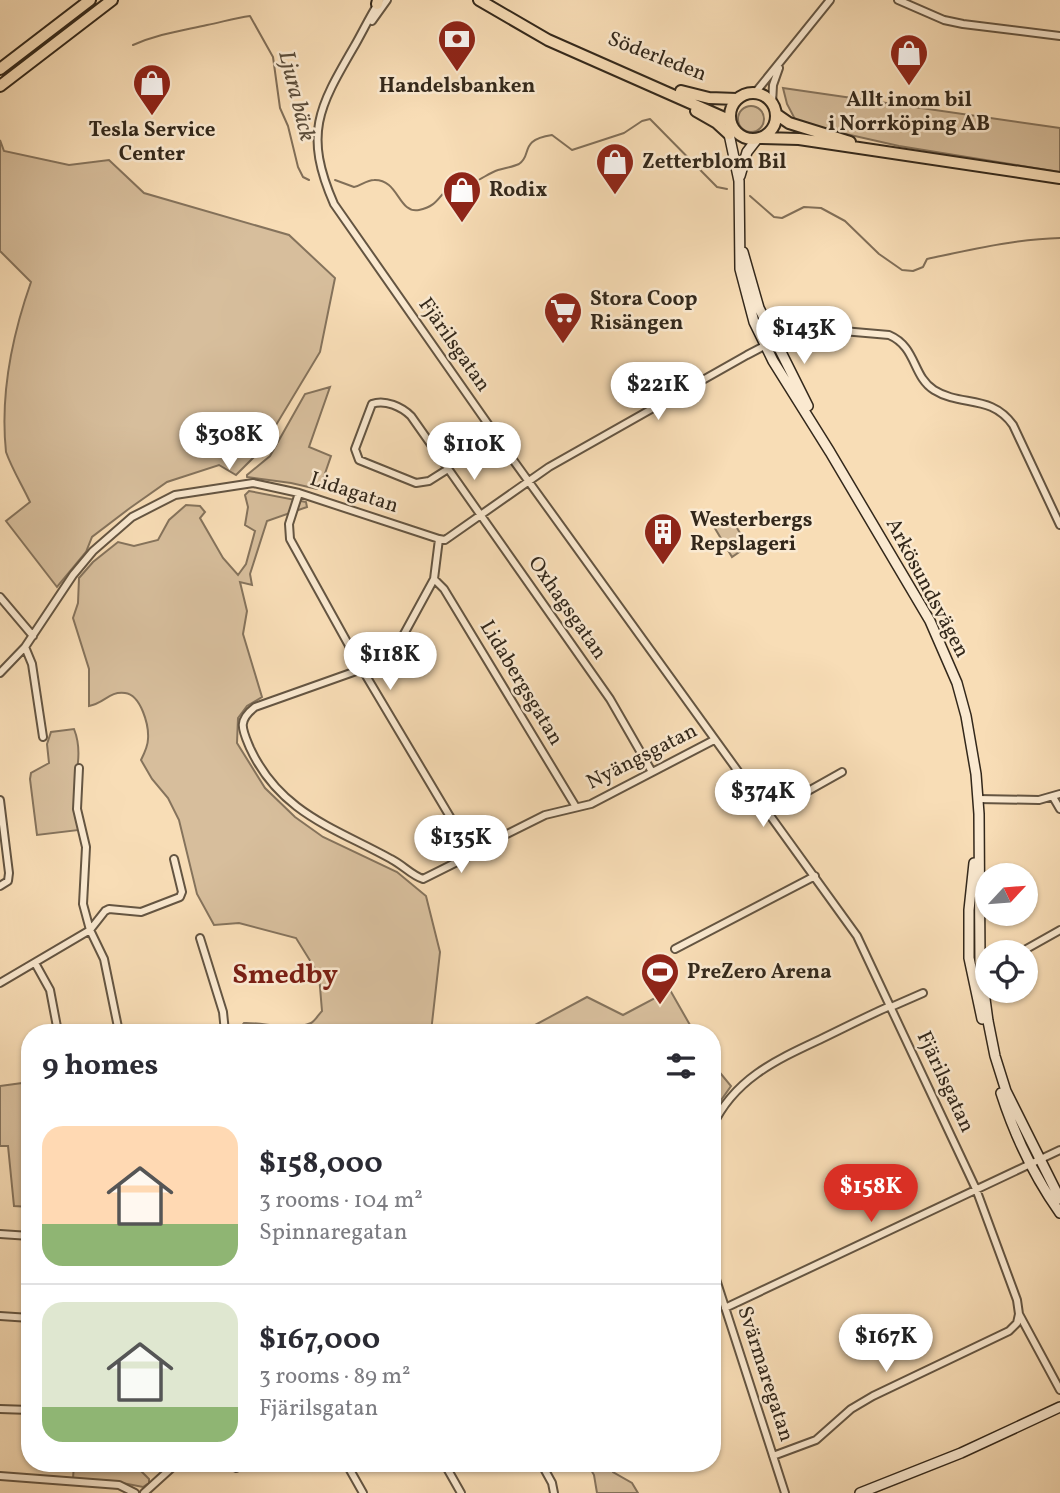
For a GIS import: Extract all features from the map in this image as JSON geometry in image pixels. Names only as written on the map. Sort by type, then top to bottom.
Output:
[{"type":"main road","points":[[0,69],[88,0]]},
{"type":"main road","points":[[0,86],[112,0]]},
{"type":"main road","name":"Söderleden","points":[[478,0],[548,40],[702,106],[730,125]]},
{"type":"main road","name":"Söderleden","points":[[491,0],[556,35],[667,86],[709,98],[737,99]]},
{"type":"main road","points":[[879,151],[855,143],[797,132],[774,113],[765,96],[755,93],[745,94],[737,99],[730,111],[730,125],[738,135],[747,139],[799,139],[879,151],[1060,178]]},
{"type":"main road","points":[[760,138],[768,134],[774,113]]},
{"type":"main road","name":"Arkösundsvägen","points":[[730,125],[739,181],[740,269],[744,289],[764,346],[930,621],[949,661],[971,738],[978,799],[978,834],[969,910],[975,941]]},
{"type":"main road","name":"Arkösundsvägen","points":[[739,181],[747,152],[760,138]]},
{"type":"main road","name":"Arkösundsvägen","points":[[738,224],[753,292],[774,341],[830,452]]},
{"type":"main road","name":"Arkösundsvägen","points":[[986,1003],[995,1056],[1006,1091],[1060,1199]]},
{"type":"main road","name":"Arkösundsvägen","points":[[986,1003],[998,1080],[1012,1125],[1029,1165],[1060,1213]]},
{"type":"main road","points":[[860,1493],[961,1453],[1060,1407]]},
{"type":"street","points":[[755,93],[830,0]]},
{"type":"street","name":"Fjärilsgatan","points":[[380,1],[326,96],[320,115],[318,149],[326,187],[334,204],[714,740],[857,936],[976,1189],[1017,1300],[1019,1314],[1060,1390]]},
{"type":"street","name":"Fjärilsgatan","points":[[355,45],[380,1]]},
{"type":"street","points":[[899,1],[944,20],[1060,36]]},
{"type":"street","points":[[774,113],[773,85],[781,63]]},
{"type":"street","points":[[362,669],[392,656],[434,579],[439,539],[452,537],[549,467],[764,346],[808,328],[889,335],[906,347],[923,379],[931,388],[950,396],[988,405],[1007,417],[1060,525]]},
{"type":"street","name":"Oxhagsgatan","points":[[447,469],[429,481],[416,483],[359,460],[355,449],[372,404],[380,401],[405,411],[447,469],[481,516],[610,699],[652,772]]},
{"type":"street","name":"Lidagatan","points":[[0,673],[25,647],[73,575],[93,551],[132,517],[175,495],[254,483],[299,493],[439,539]]},
{"type":"street","points":[[299,493],[289,524],[290,539],[362,669],[471,852]]},
{"type":"street","name":"Lidabergsgatan","points":[[434,579],[443,589],[576,807]]},
{"type":"street","points":[[0,597],[33,636]]},
{"type":"street","points":[[25,647],[32,664],[43,737]]},
{"type":"street","name":"Nyängsgatan","points":[[362,669],[256,707],[247,713],[242,730],[256,760],[286,799],[317,822],[393,860],[423,879],[545,815],[591,804],[714,740]]},
{"type":"street","points":[[79,768],[77,809],[86,847],[83,904],[90,930],[104,959],[117,1024]]},
{"type":"street","points":[[769,813],[842,772]]},
{"type":"street","points":[[978,799],[1039,800],[1057,795],[1060,809]]},
{"type":"street","points":[[0,800],[9,873],[8,881],[0,886]]},
{"type":"street","points":[[0,983],[90,930],[109,909],[141,912],[180,897],[182,891],[174,859]]},
{"type":"street","points":[[675,949],[815,876]]},
{"type":"street","points":[[1038,942],[1060,930]]},
{"type":"street","points":[[201,938],[224,1024]]},
{"type":"street","points":[[35,963],[50,990],[56,1024]]},
{"type":"street","points":[[721,1111],[727,1101],[757,1072],[775,1061],[923,993]]},
{"type":"street","points":[[725,1308],[1060,1150]]},
{"type":"street","points":[[0,1234],[21,1235]]},
{"type":"street","name":"Svärmaregatan","points":[[721,1295],[785,1493]]},
{"type":"street","points":[[773,1456],[816,1440],[851,1409],[873,1396],[1009,1331],[1017,1323],[1019,1314]]},
{"type":"street","points":[[0,1316],[21,1317]]},
{"type":"street","points":[[0,1409],[21,1410]]},
{"type":"street","points":[[144,1493],[167,1472]]},
{"type":"street","points":[[351,1472],[363,1493]]},
{"type":"street","points":[[449,1472],[461,1493]]},
{"type":"street","points":[[546,1472],[554,1493]]},
{"type":"street","points":[[0,1476],[119,1485],[135,1493]]},
{"type":"shaded area","points":[[783,88],[1060,128],[1060,172],[899,146],[797,123],[787,104]]},
{"type":"shaded area","points":[[751,106],[760,110],[764,119],[760,128],[751,132],[742,128],[738,119],[742,110]]},
{"type":"shaded area","points":[[0,140],[4,151],[69,165],[109,160],[144,193],[289,235],[335,278],[320,352],[261,450],[236,475],[219,465],[167,482],[92,537],[86,552],[57,587],[6,521],[30,502],[6,452],[5,409],[13,344],[31,282],[0,251]]},
{"type":"shaded area","points":[[330,387],[309,447],[331,456],[320,488],[247,477],[270,456],[305,394]]},
{"type":"shaded area","points":[[249,491],[306,502],[307,507],[267,521],[250,574],[252,585],[240,582],[247,611],[243,634],[262,697],[247,706],[238,718],[237,743],[265,788],[295,817],[323,837],[397,872],[426,896],[440,952],[432,1024],[308,1024],[322,1011],[319,975],[296,938],[239,923],[214,925],[197,894],[179,820],[168,798],[141,760],[148,733],[140,705],[131,695],[120,693],[89,706],[89,669],[73,618],[78,603],[79,578],[93,562],[118,542],[134,546],[158,540],[169,520],[186,505],[200,506],[205,512],[200,518],[223,558],[238,575],[246,564],[255,531],[245,525],[248,507],[245,495]]},
{"type":"shaded area","points":[[729,515],[748,546],[732,557],[713,525]]},
{"type":"shaded area","points":[[74,729],[78,756],[74,802],[79,830],[37,835],[31,773],[49,763],[47,744],[51,732]]},
{"type":"shaded area","name":"PreZero Arena","points":[[670,990],[689,1024],[537,1024],[587,997],[623,1015]]},
{"type":"shaded area","points":[[721,1074],[731,1086],[721,1100]]},
{"type":"shaded area","points":[[21,1083],[21,1206],[14,1206],[8,1146],[0,1146],[0,1086]]},
{"type":"shaded area","points":[[73,1472],[142,1472],[149,1479],[149,1483],[143,1487],[112,1481],[73,1479]]},
{"type":"shaded area","points":[[592,1472],[613,1472],[632,1483],[638,1493],[597,1493]]},
{"type":"waterway","name":"Ljura bäck","points":[[133,45],[169,33],[250,16],[273,57],[280,108],[288,126],[298,167],[303,177],[309,180]]},
{"type":"waterway","name":"Ljura bäck","points":[[335,180],[354,187],[371,180],[382,181],[394,190],[407,207],[419,210],[431,205],[453,186],[474,182],[495,171],[519,164],[530,144],[541,137],[552,135],[572,150],[624,133],[650,119],[717,187],[727,189]]},
{"type":"waterway","name":"Ljura bäck","points":[[750,196],[774,217],[782,218],[804,207],[821,208],[845,221],[879,254],[902,270],[913,271],[923,267],[927,259],[976,249],[1027,240],[1060,238]]},
{"type":"place","name":"Handelsbanken","points":[[457,73]]},
{"type":"place","name":"Allt inom bil i Norrköping AB","points":[[909,87]]},
{"type":"place","name":"Tesla Service Center","points":[[152,117]]},
{"type":"place","name":"Zetterblom Bil","points":[[615,196]]},
{"type":"place","name":"Rodix","points":[[462,224]]},
{"type":"place","name":"Stora Coop Risängen","points":[[563,345]]},
{"type":"place","name":"Westerbergs Repslageri","points":[[663,566]]},
{"type":"place","name":"PreZero Arena","points":[[660,1006]]},
{"type":"district","name":"Smedby","points":[[285,975]]}]
